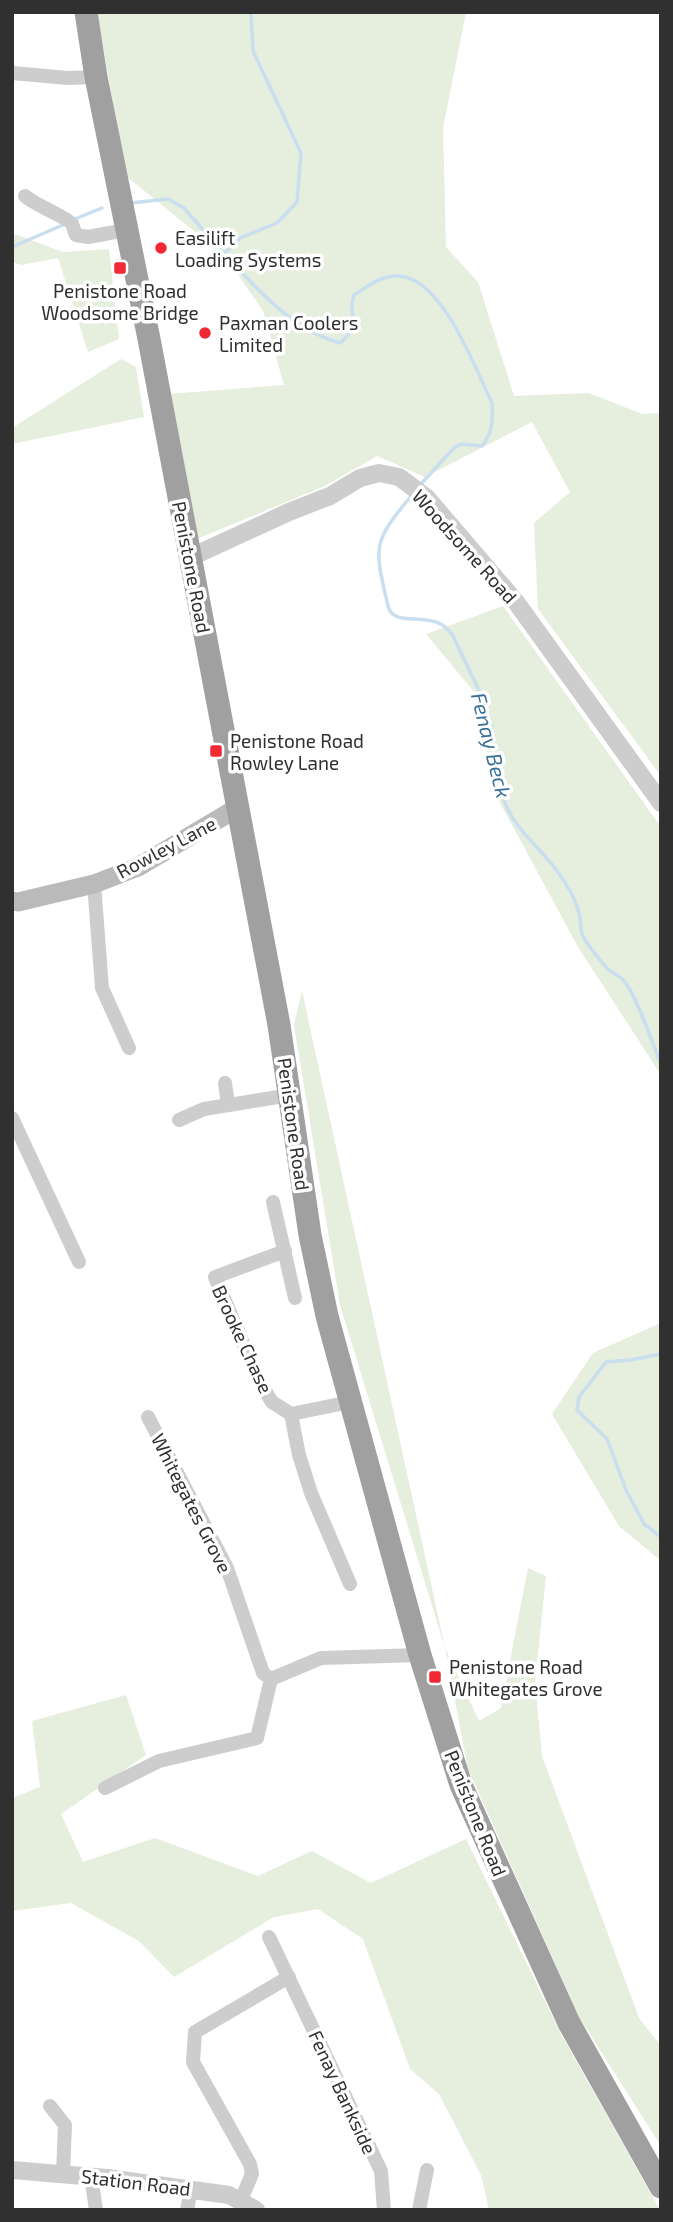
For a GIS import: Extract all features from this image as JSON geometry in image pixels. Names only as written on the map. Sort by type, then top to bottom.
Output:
[{"type":"highway","name":"Penistone Road","points":[[86,12],[96,77],[191,557],[279,1025],[310,1235],[327,1316],[420,1655],[461,1785],[569,2023],[661,2187]]},
{"type":"main road","name":"Rowley Lane","points":[[12,901],[18,902],[94,884],[138,867],[237,808]]},
{"type":"street","points":[[12,73],[68,78],[96,77]]},
{"type":"street","points":[[25,196],[69,222],[76,235],[88,237],[126,230]]},
{"type":"street","name":"Woodsome Road","points":[[191,557],[330,496],[360,478],[379,473],[391,474],[406,481],[427,498],[516,602],[661,803]]},
{"type":"street","points":[[94,884],[102,988],[129,1048]]},
{"type":"street","points":[[225,1083],[228,1105]]},
{"type":"street","points":[[179,1119],[204,1109],[290,1095]]},
{"type":"street","points":[[12,1118],[79,1262]]},
{"type":"street","points":[[273,1202],[295,1298]]},
{"type":"street","name":"Brooke Chase","points":[[285,1251],[215,1277],[259,1381],[272,1402],[291,1414]]},
{"type":"street","points":[[350,1402],[291,1414],[299,1455],[311,1493],[350,1584]]},
{"type":"street","name":"Whitegates Grove","points":[[148,1418],[227,1568],[263,1673],[271,1679]]},
{"type":"street","points":[[105,1788],[159,1761],[257,1738],[271,1679],[321,1658],[420,1655]]},
{"type":"street","name":"Fenay Bankside","points":[[270,1937],[381,2171],[384,2210]]},
{"type":"street","points":[[249,2205],[252,2174],[250,2164],[193,2062],[195,2032],[289,1977]]},
{"type":"street","points":[[50,2106],[65,2125],[63,2174]]},
{"type":"street","name":"Station Road","points":[[12,2169],[191,2189],[229,2195],[249,2205]]},
{"type":"street","points":[[419,2210],[426,2171]]},
{"type":"street","points":[[91,2176],[96,2210]]},
{"type":"street","points":[[187,2210],[191,2189]]},
{"type":"green space","points":[[97,12],[466,12],[443,128],[446,247],[478,282],[514,396],[589,393],[642,414],[661,413],[661,776],[538,609],[534,523],[570,492],[532,422],[425,477],[377,456],[325,486],[197,539],[169,394],[284,385],[263,311],[226,257],[126,176]]},
{"type":"green space","points":[[12,235],[63,252],[109,249],[119,339],[88,352],[58,258],[21,265],[12,262]]},
{"type":"green space","points":[[121,359],[136,367],[144,417],[12,444],[12,428]]},
{"type":"green space","points":[[503,606],[661,827],[661,1075],[578,947],[498,799],[474,692],[426,634]]},
{"type":"green space","points":[[302,991],[445,1648],[340,1305],[294,1025]]},
{"type":"green space","points":[[661,1323],[661,1561],[619,1526],[552,1414],[593,1353]]},
{"type":"green space","points":[[528,1568],[546,1576],[535,1683],[542,1756],[639,2018],[661,2046],[661,2146],[579,2017],[468,1769],[445,1648],[479,1721],[501,1708]]},
{"type":"green space","points":[[126,1695],[146,1755],[61,1814],[83,1862],[155,1838],[258,1876],[312,1851],[371,1883],[466,1839],[561,2034],[660,2210],[489,2210],[481,2175],[439,2094],[410,2069],[363,1939],[318,1909],[274,1917],[174,1977],[139,1941],[71,1903],[12,1911],[12,1798],[40,1787],[32,1721]]},
{"type":"waterway","points":[[251,12],[253,51],[301,153],[297,202],[277,223],[240,238],[224,254],[276,307],[306,329],[340,343],[352,330],[354,295],[381,279],[398,276],[414,280],[429,291],[443,307],[492,403],[491,426],[482,446],[461,444],[454,448],[419,486]]},
{"type":"waterway","points":[[131,203],[168,199],[184,208],[224,254]]},
{"type":"waterway","points":[[75,219],[102,208]]},
{"type":"waterway","points":[[12,247],[65,224]]},
{"type":"waterway","name":"Fenay Beck","points":[[412,495],[389,524],[380,546],[380,570],[388,606],[392,614],[399,617],[439,623],[456,642],[488,714],[502,793],[509,813],[567,886],[580,915],[582,934],[587,943],[607,968],[629,988],[661,1064]]},
{"type":"waterway","name":"Fenay Beck","points":[[661,1354],[606,1362],[579,1397],[577,1410],[607,1439],[626,1490],[644,1524],[661,1537]]},
{"type":"place","name":"Easilift Loading Systems","points":[[161,248]]},
{"type":"place","name":"Penistone Road Woodsome Bridge","points":[[120,268]]},
{"type":"place","name":"Paxman Coolers Limited","points":[[205,333]]},
{"type":"place","name":"Penistone Road Rowley Lane","points":[[216,751]]},
{"type":"place","name":"Penistone Road Whitegates Grove","points":[[435,1677]]}]
